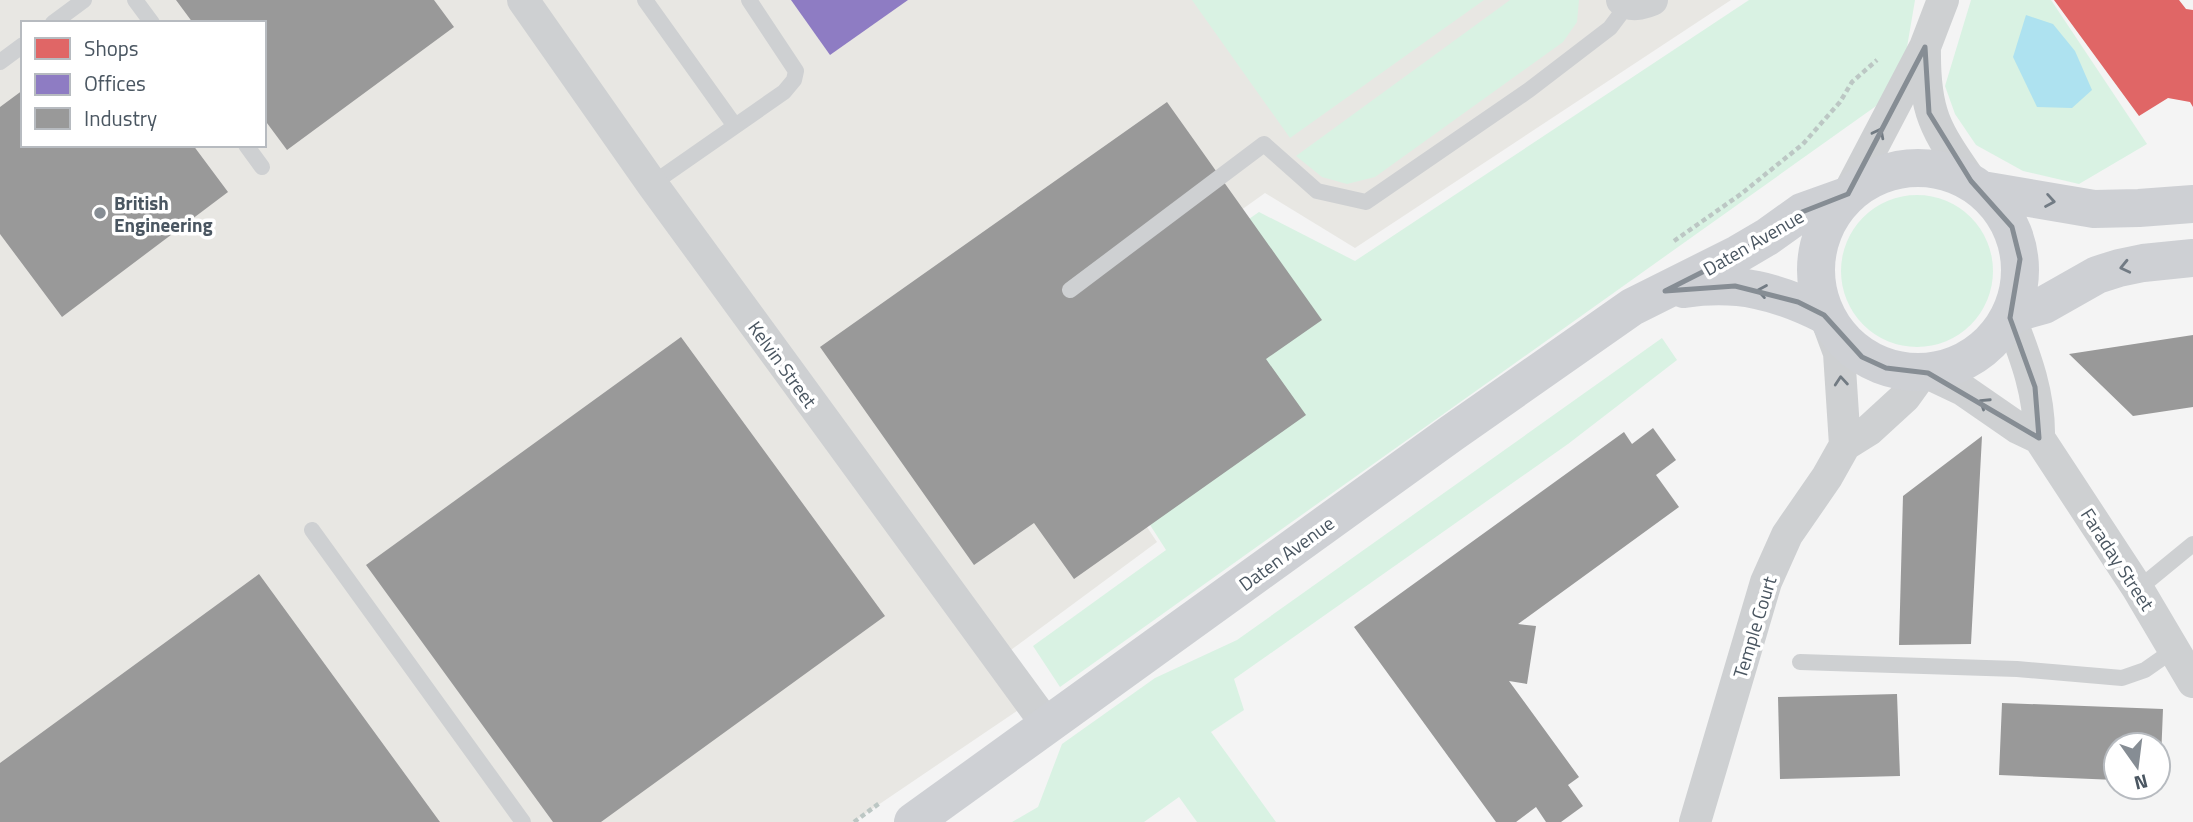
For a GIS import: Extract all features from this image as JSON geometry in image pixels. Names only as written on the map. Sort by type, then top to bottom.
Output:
[{"type":"street","name":"Kelvin Street","points":[[523,0],[652,184],[1047,725]]},
{"type":"street","points":[[1845,445],[1839,353],[1816,288],[1815,256],[1824,227],[1846,196],[1925,47],[1943,0]]},
{"type":"street","points":[[1826,317],[1842,339],[1862,357],[1886,368],[1924,372],[1950,367],[1978,353],[1996,336],[2011,316],[2018,293],[2020,259],[2012,227],[1994,200],[1977,185],[1944,142],[1929,113],[1924,82],[1925,47]]},
{"type":"street","points":[[1846,196],[1861,183],[1887,172],[1914,167],[1944,170],[1977,185],[2094,209],[2193,204]]},
{"type":"street","name":"Daten Avenue","points":[[913,822],[1632,307],[1738,254],[1802,212],[1846,196]]},
{"type":"street","points":[[2011,316],[2044,305],[2097,275],[2143,263],[2193,258]]},
{"type":"street","name":"Daten Avenue","points":[[1665,291],[1703,286],[1735,286],[1772,292],[1826,317]]},
{"type":"street","points":[[2011,316],[2035,387],[2040,412],[2039,438]]},
{"type":"street","name":"Faraday Street","points":[[1924,372],[1963,390],[2018,428],[2039,438],[2138,589],[2193,682]]},
{"type":"street","name":"Temple Court","points":[[1695,822],[1766,582],[1787,535],[1828,477],[1845,445],[1869,430],[1905,397],[1924,372]]},
{"type":"lane","points":[[56,21],[83,0]]},
{"type":"lane","points":[[135,0],[151,21]]},
{"type":"lane","points":[[645,0],[735,126]]},
{"type":"lane","points":[[652,184],[784,92],[794,80],[796,71],[749,0]]},
{"type":"lane","points":[[1070,290],[1264,144],[1317,191],[1366,202],[1529,90],[1610,27],[1634,1]]},
{"type":"lane","points":[[0,62],[21,46]]},
{"type":"lane","points":[[247,147],[262,167]]},
{"type":"lane","points":[[312,530],[523,822]]},
{"type":"lane","points":[[2138,589],[2193,544]]},
{"type":"lane","points":[[1800,662],[2017,669],[2122,678],[2145,670],[2175,649]]},
{"type":"path","points":[[1741,194],[1803,144],[1840,102],[1852,82]]},
{"type":"highlighted area","points":[[1925,47],[1929,113],[1971,181],[2012,227],[2020,259],[2010,318],[2035,387],[2039,438],[1928,373],[1886,368],[1862,357],[1824,315],[1798,302],[1735,286],[1665,291],[1738,254],[1802,212],[1848,194]]},
{"type":"shaded area","points":[[0,0],[1731,0],[1355,248],[1265,193],[1034,358],[1157,542],[1000,658],[1030,702],[853,822],[0,822]]},
{"type":"green space","points":[[1192,0],[1484,0],[1290,138]]},
{"type":"green space","points":[[1510,0],[1579,0],[1577,22],[1563,42],[1375,177],[1347,184],[1322,177],[1296,156]]},
{"type":"green space","points":[[1749,0],[1915,0],[1900,89],[1060,687],[1033,646],[1166,550],[1045,360],[1259,212],[1355,261]]},
{"type":"green space","points":[[1971,0],[2051,0],[2147,144],[2079,184],[2023,171],[1976,145],[1955,114],[1945,86]]},
{"type":"green space","points":[[1917,195],[1946,201],[1971,217],[1987,242],[1993,271],[1987,300],[1971,325],[1946,341],[1917,347],[1888,341],[1863,325],[1847,300],[1841,271],[1847,242],[1863,217],[1888,201]]},
{"type":"green space","points":[[1662,338],[1677,360],[1568,444],[1234,679],[1244,710],[1211,732],[1276,822],[1197,822],[1179,797],[1144,822],[1012,822],[1038,807],[1062,744],[1155,678],[1237,640]]},
{"type":"water","points":[[2026,15],[2053,24],[2075,51],[2092,90],[2072,108],[2037,107],[2013,57]]},
{"type":"building: Shops","points":[[2054,0],[2179,0],[2186,9],[2193,10],[2193,107],[2190,102],[2168,98],[2139,116]]},
{"type":"building: Offices","points":[[791,0],[908,0],[830,55]]},
{"type":"building: Industry","points":[[176,0],[434,0],[454,27],[287,150],[266,122],[266,21],[192,21]]},
{"type":"building: Industry","name":"British Engineering","points":[[21,91],[21,147],[194,147],[228,192],[62,317],[0,234],[0,107]]},
{"type":"building: Industry","points":[[1167,102],[1322,320],[1266,359],[1306,415],[1074,579],[1034,523],[974,565],[820,347]]},
{"type":"building: Industry","points":[[2193,335],[2193,407],[2133,416],[2069,354]]},
{"type":"building: Industry","points":[[681,337],[885,616],[601,822],[553,822],[366,565]]},
{"type":"building: Industry","points":[[1653,428],[1676,460],[1656,475],[1679,507],[1518,624],[1536,626],[1527,684],[1509,681],[1579,777],[1568,785],[1583,806],[1561,822],[1546,822],[1536,807],[1516,822],[1496,822],[1354,627],[1624,432],[1632,444]]},
{"type":"building: Industry","points":[[1982,436],[1971,644],[1899,645],[1903,496]]},
{"type":"building: Industry","points":[[259,574],[440,822],[0,822],[0,763]]},
{"type":"building: Industry","points":[[1897,694],[1900,776],[1780,779],[1778,697]]},
{"type":"building: Industry","points":[[2002,703],[2163,709],[2162,731],[2102,731],[2102,779],[1999,775]]},
{"type":"place","name":"British Engineering","points":[[100,213]]}]
